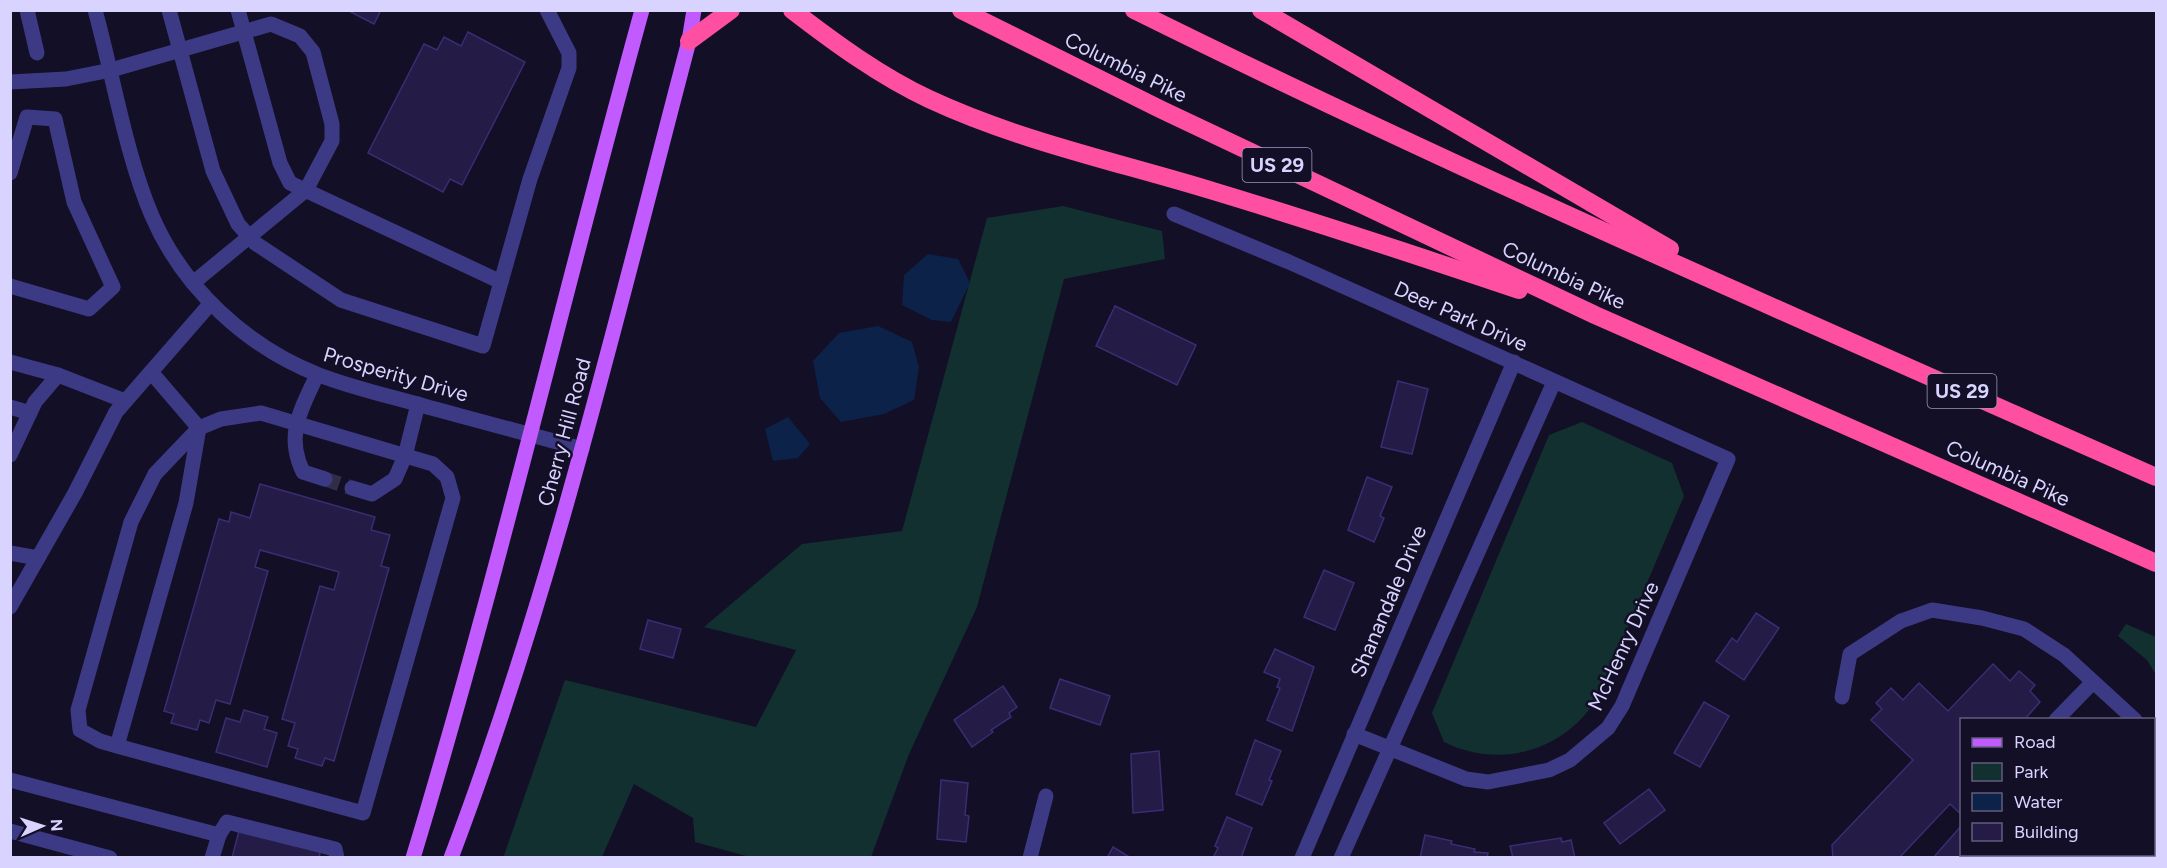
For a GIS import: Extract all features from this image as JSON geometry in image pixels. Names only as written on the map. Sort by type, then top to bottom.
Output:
[{"type":"highway","points":[[689,41],[731,10]]},
{"type":"highway","points":[[792,10],[836,44],[879,71],[927,99],[978,120],[1029,138],[1268,207],[1595,315]]},
{"type":"highway","name":"Columbia Pike","points":[[961,10],[1173,115],[1595,315],[2157,563]]},
{"type":"highway","name":"US 29","points":[[1134,10],[1349,113],[1768,305],[2157,477]]},
{"type":"highway","points":[[1261,10],[1768,305]]},
{"type":"main road","name":"Cherry Hill Road","points":[[413,858],[642,10]]},
{"type":"main road","name":"Cherry Hill Road","points":[[451,858],[534,611],[582,449],[689,41],[694,10]]},
{"type":"street","points":[[27,10],[37,53]]},
{"type":"street","name":"Prosperity Drive","points":[[95,10],[140,184],[152,216],[165,243],[193,283],[211,303],[256,342],[317,375],[582,449]]},
{"type":"street","points":[[169,10],[213,171],[238,224],[255,243],[340,300],[483,346],[530,179],[569,68],[569,53],[547,10]]},
{"type":"street","points":[[238,10],[280,163],[290,183],[501,282]]},
{"type":"street","points":[[10,82],[66,79],[111,70],[243,30],[271,24],[300,36],[313,52],[332,124],[332,141],[306,190],[193,283]]},
{"type":"street","points":[[10,173],[27,117],[55,119],[74,202],[113,287],[89,309],[10,286]]},
{"type":"street","name":"Deer Park Drive","points":[[1174,214],[1290,262],[1728,459]]},
{"type":"street","points":[[10,607],[116,411],[211,303]]},
{"type":"street","points":[[10,362],[58,375],[125,401]]},
{"type":"street","name":"Shanandale Drive","points":[[1302,858],[1514,362]]},
{"type":"street","points":[[117,746],[186,503],[198,428],[152,372]]},
{"type":"street","points":[[10,455],[35,402],[58,375]]},
{"type":"street","points":[[317,375],[296,421],[295,454],[303,472],[325,479]]},
{"type":"street","points":[[1341,858],[1554,382]]},
{"type":"street","points":[[352,488],[372,494],[395,479],[405,456],[418,404]]},
{"type":"street","points":[[10,407],[30,413]]},
{"type":"street","points":[[261,413],[296,421],[434,464],[447,477],[453,498],[363,813],[117,746],[100,741],[80,730],[78,710],[131,522],[155,474],[198,428],[221,419],[261,413]]},
{"type":"street","name":"McHenry Drive","points":[[1354,734],[1466,779],[1488,782],[1549,771],[1570,760],[1608,728],[1622,706],[1728,459]]},
{"type":"street","points":[[10,553],[38,558]]},
{"type":"street","points":[[1842,697],[1850,654],[1901,621],[1932,610],[1982,618],[2024,629],[2064,655],[2132,718]]},
{"type":"street","points":[[2058,718],[2093,682]]},
{"type":"street","points":[[10,780],[219,835]]},
{"type":"street","points":[[1030,858],[1046,796]]},
{"type":"street","points":[[213,858],[219,835],[227,822],[335,849],[337,858]]},
{"type":"street","points":[[10,831],[110,858]]},
{"type":"green space","points":[[1063,206],[1162,231],[1165,259],[1064,279],[977,607],[909,754],[871,857],[750,857],[695,842],[693,818],[634,784],[602,857],[503,858],[565,680],[756,727],[796,650],[704,627],[802,544],[902,531],[987,218]]},
{"type":"green space","points":[[1582,422],[1672,463],[1684,496],[1601,691],[1588,711],[1572,728],[1533,749],[1511,754],[1466,751],[1444,742],[1432,713],[1549,435]]},
{"type":"green space","points":[[2126,624],[2156,637],[2156,675],[2147,660],[2118,636]]},
{"type":"water","points":[[928,254],[958,259],[970,283],[951,322],[932,320],[902,305],[904,275]]},
{"type":"water","points":[[878,326],[912,342],[919,367],[914,400],[884,414],[841,422],[820,398],[813,361],[839,333]]},
{"type":"water","points":[[788,417],[810,444],[798,458],[773,461],[765,429]]},
{"type":"building","points":[[347,10],[381,10],[374,24]]},
{"type":"building","points":[[468,32],[525,62],[462,185],[450,179],[443,192],[368,153],[424,44],[437,50],[444,37],[461,46]]},
{"type":"building","points":[[1115,306],[1196,345],[1177,385],[1096,346]]},
{"type":"building","points":[[1398,381],[1428,389],[1412,454],[1381,447]]},
{"type":"building","points":[[1367,477],[1392,487],[1380,516],[1384,518],[1374,542],[1348,530]]},
{"type":"building","points":[[260,484],[375,517],[371,530],[390,535],[381,566],[389,568],[334,761],[325,758],[322,766],[295,758],[298,749],[288,746],[295,723],[282,719],[320,586],[334,590],[339,572],[260,550],[255,567],[268,571],[230,704],[216,700],[209,723],[200,720],[197,730],[171,723],[174,714],[164,711],[219,519],[229,522],[231,512],[250,518]]},
{"type":"building","points":[[1324,570],[1354,583],[1335,630],[1304,617]]},
{"type":"building","points":[[1756,613],[1779,628],[1744,680],[1716,661],[1732,638],[1737,642]]},
{"type":"building","points":[[648,620],[681,629],[673,658],[640,649]]},
{"type":"building","points":[[1275,649],[1314,667],[1292,731],[1267,720],[1280,688],[1277,687],[1280,679],[1264,672]]},
{"type":"building","points":[[1993,664],[2010,681],[2019,671],[2035,685],[2030,691],[2040,702],[2026,718],[1960,718],[1960,813],[1950,804],[1899,858],[1833,858],[1832,845],[1913,760],[1871,720],[1882,709],[1876,703],[1891,688],[1903,700],[1919,683],[1948,711]]},
{"type":"building","points":[[1060,679],[1110,696],[1100,725],[1050,708]]},
{"type":"building","points":[[1003,686],[1017,707],[1009,713],[1011,717],[991,730],[993,732],[972,747],[954,720]]},
{"type":"building","points":[[1704,702],[1729,716],[1700,767],[1674,753]]},
{"type":"building","points":[[244,710],[268,717],[264,729],[277,733],[267,767],[216,752],[226,718],[240,722]]},
{"type":"building","points":[[1255,740],[1281,751],[1262,805],[1236,794]]},
{"type":"building","points":[[1159,751],[1163,810],[1133,813],[1131,754]]},
{"type":"building","points":[[941,780],[968,783],[965,815],[969,816],[966,842],[937,839]]},
{"type":"building","points":[[1649,789],[1665,810],[1620,844],[1604,823]]},
{"type":"building","points":[[1227,817],[1252,828],[1241,858],[1213,858],[1218,848],[1215,846]]},
{"type":"building","points":[[240,827],[321,848],[319,858],[232,858]]},
{"type":"building","points":[[1960,827],[1960,856],[2050,856],[2049,858],[1933,858]]},
{"type":"building","points":[[1425,835],[1452,841],[1451,844],[1475,849],[1474,852],[1488,853],[1487,858],[1420,858]]},
{"type":"building","points":[[1561,838],[1562,842],[1571,840],[1575,858],[1513,858],[1510,846]]},
{"type":"building","points":[[1113,847],[1131,858],[1107,858]]},
{"type":"tunnel","points":[[325,479],[352,488]]}]
